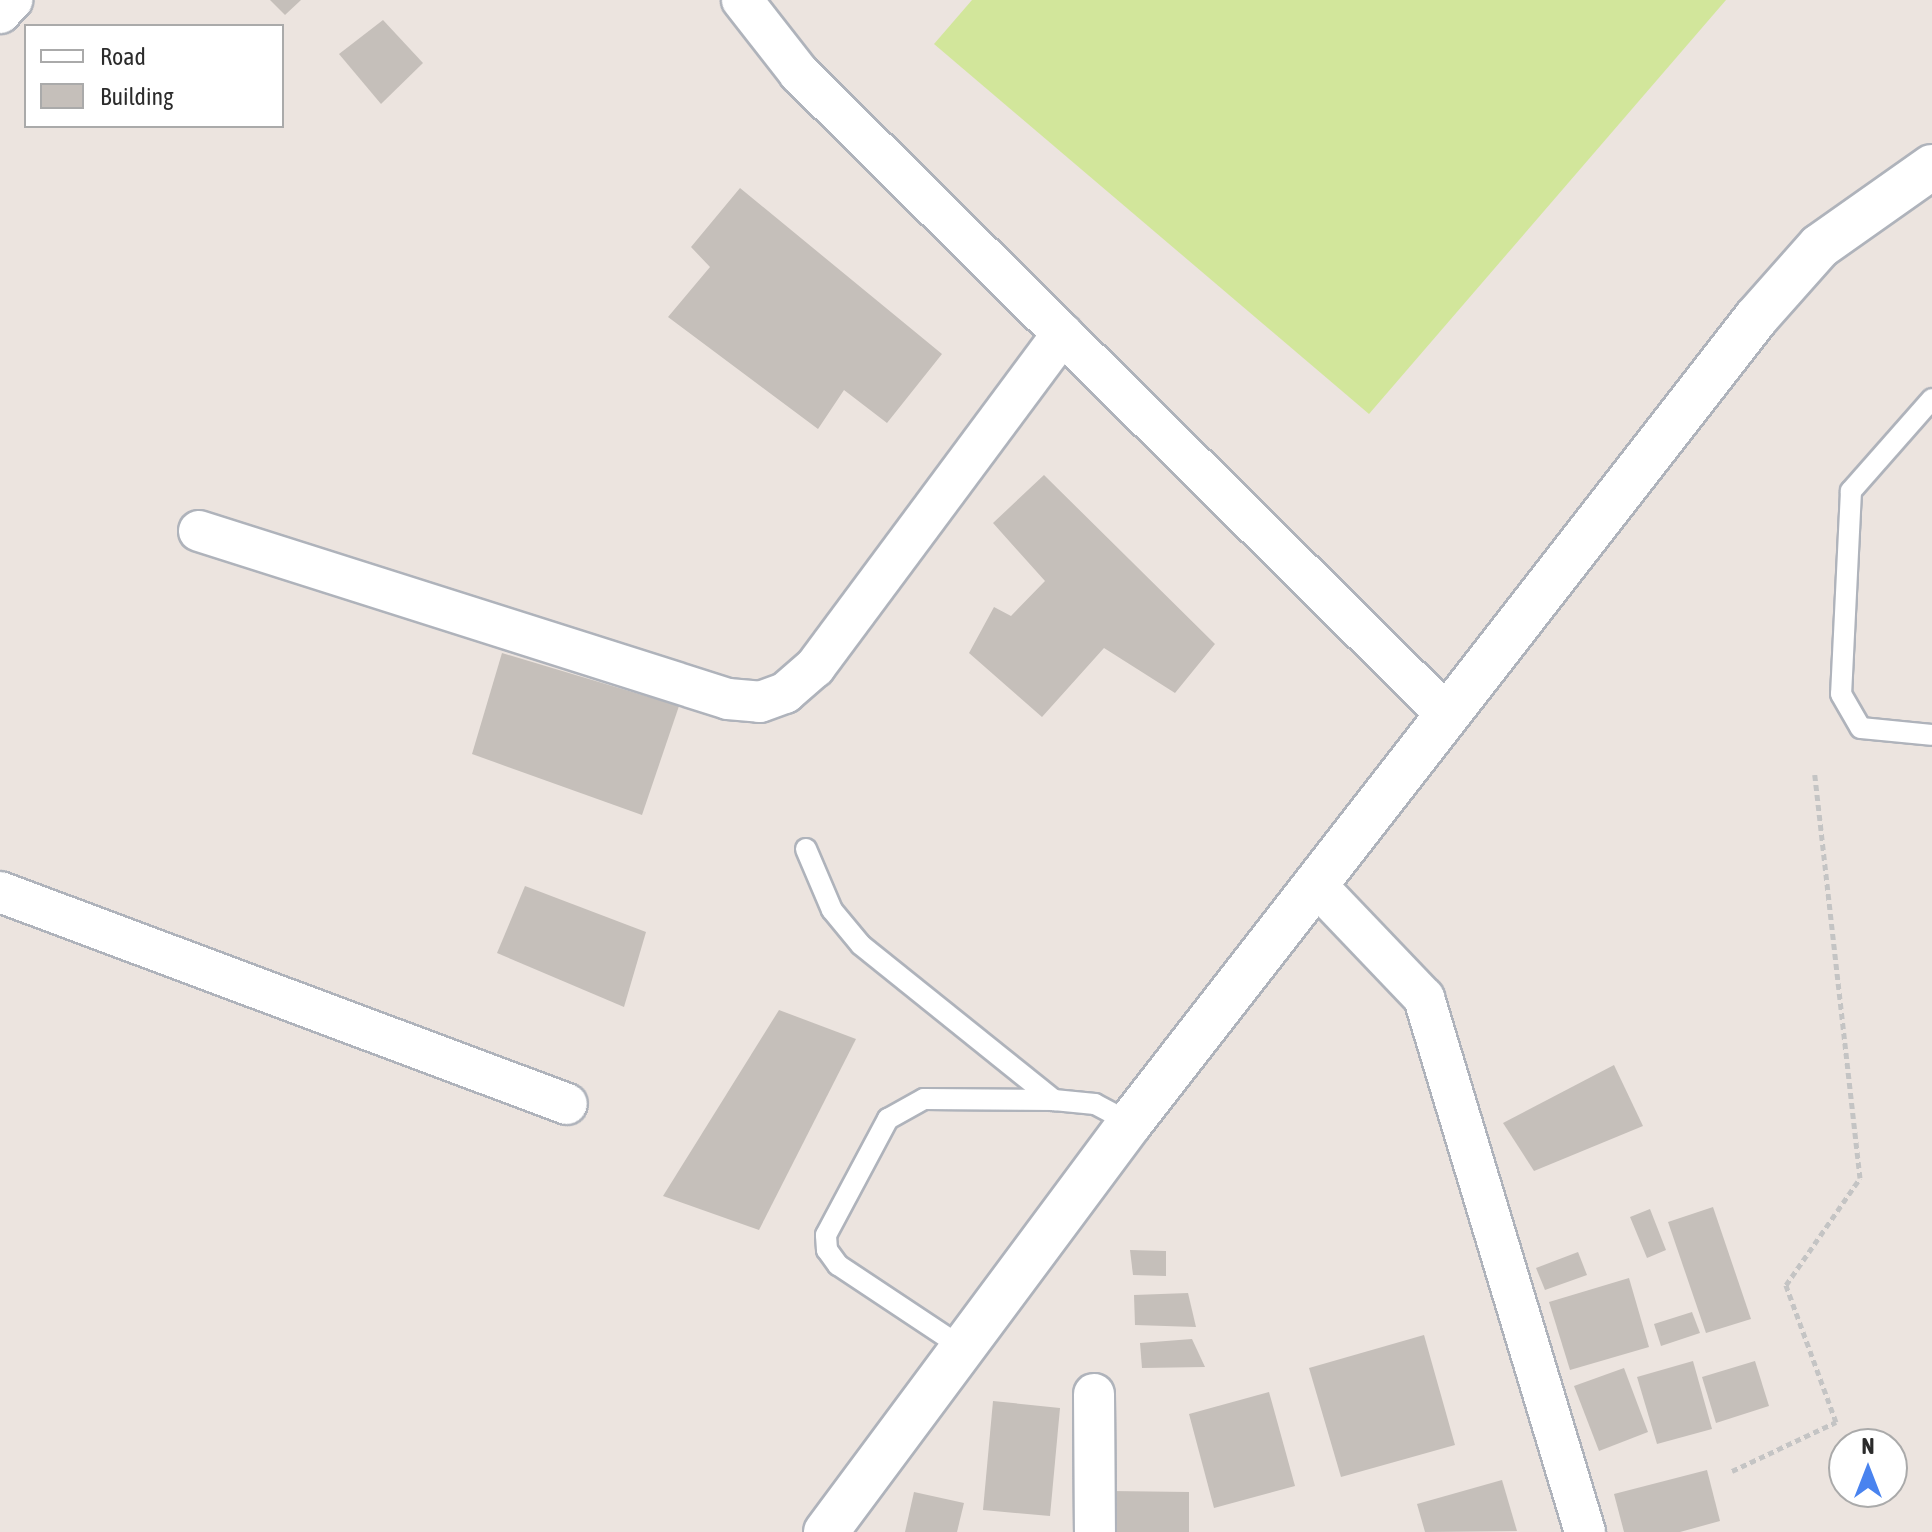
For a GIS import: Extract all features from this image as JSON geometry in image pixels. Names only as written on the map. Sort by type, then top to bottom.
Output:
[{"type":"street","points":[[0,13],[12,0]]},
{"type":"street","points":[[762,8],[799,73],[1448,716]]},
{"type":"street","points":[[826,1532],[1130,1123],[1765,307],[1820,246],[1932,167]]},
{"type":"street","points":[[199,531],[728,699],[760,702],[785,693],[815,667],[1062,334]]},
{"type":"street","points":[[1317,886],[1424,998],[1585,1532]]},
{"type":"street","points":[[0,892],[567,1104]]},
{"type":"street","points":[[1094,1394],[1095,1532]]},
{"type":"lane","points":[[1932,399],[1851,491],[1841,694],[1861,728],[1932,735]]},
{"type":"lane","points":[[806,849],[832,910],[861,945],[1054,1100]]},
{"type":"lane","points":[[963,1348],[838,1265],[826,1235],[902,1106],[924,1099],[1054,1100],[1095,1104],[1130,1123]]},
{"type":"path","points":[[1732,1471],[1836,1422],[1786,1285],[1860,1178],[1815,775]]},
{"type":"green space","points":[[972,0],[1726,0],[1369,414],[934,44]]},
{"type":"building","points":[[270,0],[301,0],[285,15]]},
{"type":"building","points":[[383,20],[423,63],[381,104],[339,54]]},
{"type":"building","points":[[740,188],[942,354],[887,423],[844,390],[818,429],[668,317],[710,267],[691,247]]},
{"type":"building","points":[[1044,475],[1215,644],[1175,693],[1104,648],[1042,717],[969,653],[994,607],[1011,616],[1045,581],[993,523]]},
{"type":"building","points":[[502,653],[679,706],[642,815],[472,754]]},
{"type":"building","points":[[525,886],[646,932],[624,1007],[497,953]]},
{"type":"building","points":[[779,1010],[856,1039],[759,1230],[663,1196]]},
{"type":"building","points":[[1614,1065],[1643,1126],[1534,1171],[1503,1123]]},
{"type":"building","points":[[1713,1207],[1751,1319],[1706,1333],[1668,1222]]},
{"type":"building","points":[[1650,1209],[1666,1250],[1647,1258],[1630,1217]]},
{"type":"building","points":[[1130,1250],[1166,1251],[1166,1276],[1133,1275]]},
{"type":"building","points":[[1578,1252],[1587,1275],[1545,1290],[1536,1268]]},
{"type":"building","points":[[1629,1278],[1649,1347],[1570,1370],[1549,1302]]},
{"type":"building","points":[[1188,1293],[1196,1327],[1135,1325],[1134,1295]]},
{"type":"building","points":[[1692,1312],[1700,1333],[1661,1346],[1654,1324]]},
{"type":"building","points":[[1424,1335],[1455,1445],[1341,1477],[1309,1368]]},
{"type":"building","points":[[1192,1339],[1205,1367],[1142,1368],[1140,1343]]},
{"type":"building","points":[[1693,1361],[1712,1429],[1657,1444],[1637,1377]]},
{"type":"building","points":[[1755,1361],[1769,1406],[1716,1423],[1702,1377]]},
{"type":"building","points":[[1624,1368],[1648,1432],[1599,1451],[1574,1386]]},
{"type":"building","points":[[1269,1392],[1295,1486],[1214,1508],[1189,1414]]},
{"type":"building","points":[[993,1401],[1060,1408],[1050,1516],[983,1510]]},
{"type":"building","points":[[1707,1470],[1720,1521],[1680,1532],[1624,1532],[1614,1494]]},
{"type":"building","points":[[1502,1480],[1517,1531],[1425,1532],[1417,1504]]},
{"type":"building","points":[[1111,1491],[1189,1492],[1189,1532],[1113,1532]]},
{"type":"building","points":[[914,1492],[964,1503],[957,1532],[905,1532]]}]
